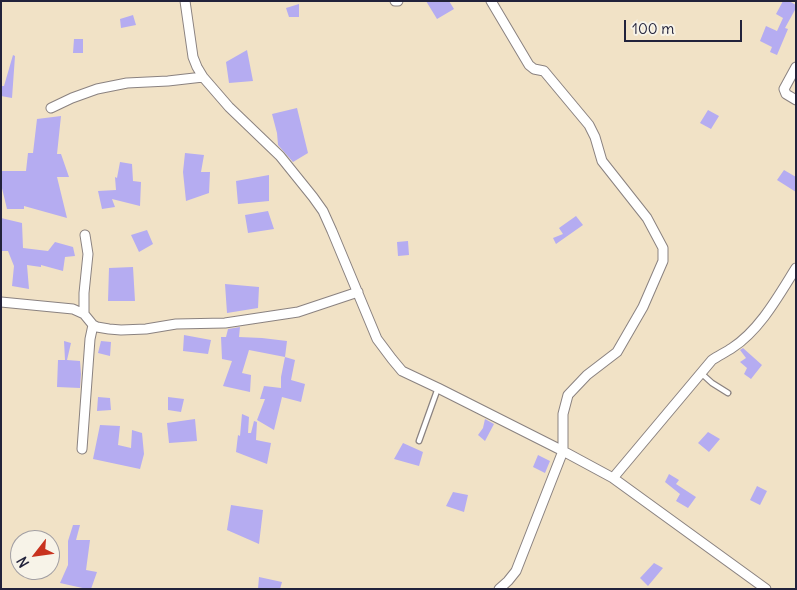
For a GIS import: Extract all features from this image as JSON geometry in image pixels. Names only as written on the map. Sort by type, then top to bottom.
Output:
[{"type":"street","points":[[185,1],[193,57],[203,77],[229,107],[280,156],[323,211],[377,339],[402,371],[614,478],[766,589]]},
{"type":"street","points":[[490,1],[528,65],[534,69],[544,71],[589,125],[595,137],[602,161],[648,218],[663,248],[663,261],[647,299],[617,352],[587,375],[568,395],[563,414],[563,451],[516,571],[499,589]]},
{"type":"street","points":[[796,67],[784,89],[786,94],[796,100]]},
{"type":"street","points":[[51,108],[97,89],[127,83],[203,77]]},
{"type":"street","points":[[84,314],[84,284],[88,254],[85,235]]},
{"type":"street","points":[[614,478],[712,360],[733,348],[752,331],[777,298],[796,268]]},
{"type":"street","points":[[1,302],[73,309],[84,314],[93,325],[100,328],[121,330],[146,329],[176,324],[225,323],[298,312],[358,292]]},
{"type":"street","points":[[82,449],[90,339],[93,325]]},
{"type":"lane","points":[[700,373],[712,383],[728,392]]},
{"type":"lane","points":[[419,440],[438,388]]},
{"type":"building","points":[[426,1],[449,1],[454,9],[437,19]]},
{"type":"building","points":[[783,1],[789,1],[796,5],[796,8],[785,28],[788,29],[777,55],[770,52],[772,47],[760,41],[766,26],[777,31],[783,18],[776,14]]},
{"type":"building","points":[[299,4],[299,17],[289,17],[286,8]]},
{"type":"building","points":[[133,15],[136,25],[121,28],[120,19]]},
{"type":"building","points":[[74,39],[83,39],[83,53],[73,53]]},
{"type":"building","points":[[247,50],[253,81],[229,83],[226,62]]},
{"type":"building","points":[[13,55],[15,56],[12,98],[1,96],[1,86],[4,86]]},
{"type":"building","points":[[297,108],[308,153],[293,162],[278,145],[272,114]]},
{"type":"building","points":[[708,110],[719,116],[711,129],[700,123]]},
{"type":"building","points":[[61,116],[57,154],[61,154],[69,177],[57,177],[67,218],[24,206],[24,209],[7,209],[1,184],[1,171],[26,171],[28,153],[33,153],[37,119]]},
{"type":"building","points":[[185,153],[204,155],[201,172],[210,172],[209,193],[186,201],[183,172]]},
{"type":"building","points":[[120,162],[132,164],[133,181],[141,182],[140,206],[112,199],[115,207],[102,209],[98,191],[116,190],[115,177],[117,178]]},
{"type":"building","points":[[784,170],[796,177],[796,192],[777,180]]},
{"type":"building","points":[[269,175],[269,201],[238,204],[236,181]]},
{"type":"building","points":[[268,211],[274,229],[248,233],[245,215]]},
{"type":"building","points":[[576,216],[583,225],[556,244],[553,238],[563,234],[559,228]]},
{"type":"building","points":[[1,218],[22,223],[23,248],[48,251],[55,242],[73,247],[75,256],[65,257],[63,271],[41,265],[41,267],[27,265],[29,289],[12,286],[14,266],[8,251],[1,251]]},
{"type":"building","points":[[147,230],[153,244],[139,252],[131,235]]},
{"type":"building","points":[[408,241],[409,255],[398,256],[397,242]]},
{"type":"building","points":[[133,267],[135,301],[108,301],[109,268]]},
{"type":"building","points":[[225,284],[259,287],[258,308],[227,313]]},
{"type":"building","points":[[240,327],[239,337],[287,341],[285,357],[249,350],[242,373],[251,375],[250,392],[223,386],[232,361],[222,359],[221,337],[226,337],[228,329]]},
{"type":"building","points":[[184,335],[211,340],[208,354],[183,351]]},
{"type":"building","points":[[64,341],[71,343],[67,360],[80,361],[80,388],[57,387],[58,360],[65,360]]},
{"type":"building","points":[[101,341],[111,342],[110,356],[98,353]]},
{"type":"building","points":[[743,348],[762,365],[751,379],[744,374],[747,368],[740,362],[746,358],[740,350]]},
{"type":"building","points":[[285,357],[295,360],[291,380],[305,384],[301,402],[282,397],[274,430],[257,420],[265,399],[260,399],[264,386],[281,388]]},
{"type":"building","points":[[98,397],[110,398],[111,410],[97,411]]},
{"type":"building","points":[[168,397],[184,399],[181,412],[168,410]]},
{"type":"building","points":[[242,414],[249,417],[248,433],[251,433],[254,421],[257,422],[256,440],[271,443],[267,464],[236,452]]},
{"type":"building","points":[[195,419],[197,441],[169,443],[167,423]]},
{"type":"building","points":[[485,419],[494,424],[485,441],[478,435],[483,428]]},
{"type":"building","points":[[100,425],[120,426],[118,445],[131,448],[132,430],[142,433],[144,454],[140,469],[93,459]]},
{"type":"building","points":[[708,432],[720,439],[709,452],[698,443]]},
{"type":"building","points":[[403,443],[423,452],[419,466],[394,459]]},
{"type":"building","points":[[538,455],[550,461],[545,473],[533,467]]},
{"type":"building","points":[[669,474],[679,480],[676,484],[696,497],[688,508],[676,501],[680,494],[665,482]]},
{"type":"building","points":[[757,486],[767,491],[760,505],[750,500]]},
{"type":"building","points":[[453,492],[468,495],[464,512],[446,506]]},
{"type":"building","points":[[231,505],[263,510],[259,544],[227,530]]},
{"type":"building","points":[[73,525],[80,525],[76,540],[90,540],[86,570],[97,572],[91,589],[60,583],[68,565],[68,541]]},
{"type":"building","points":[[654,563],[663,568],[648,586],[640,578]]},
{"type":"building","points":[[259,577],[282,582],[280,589],[258,589]]}]
